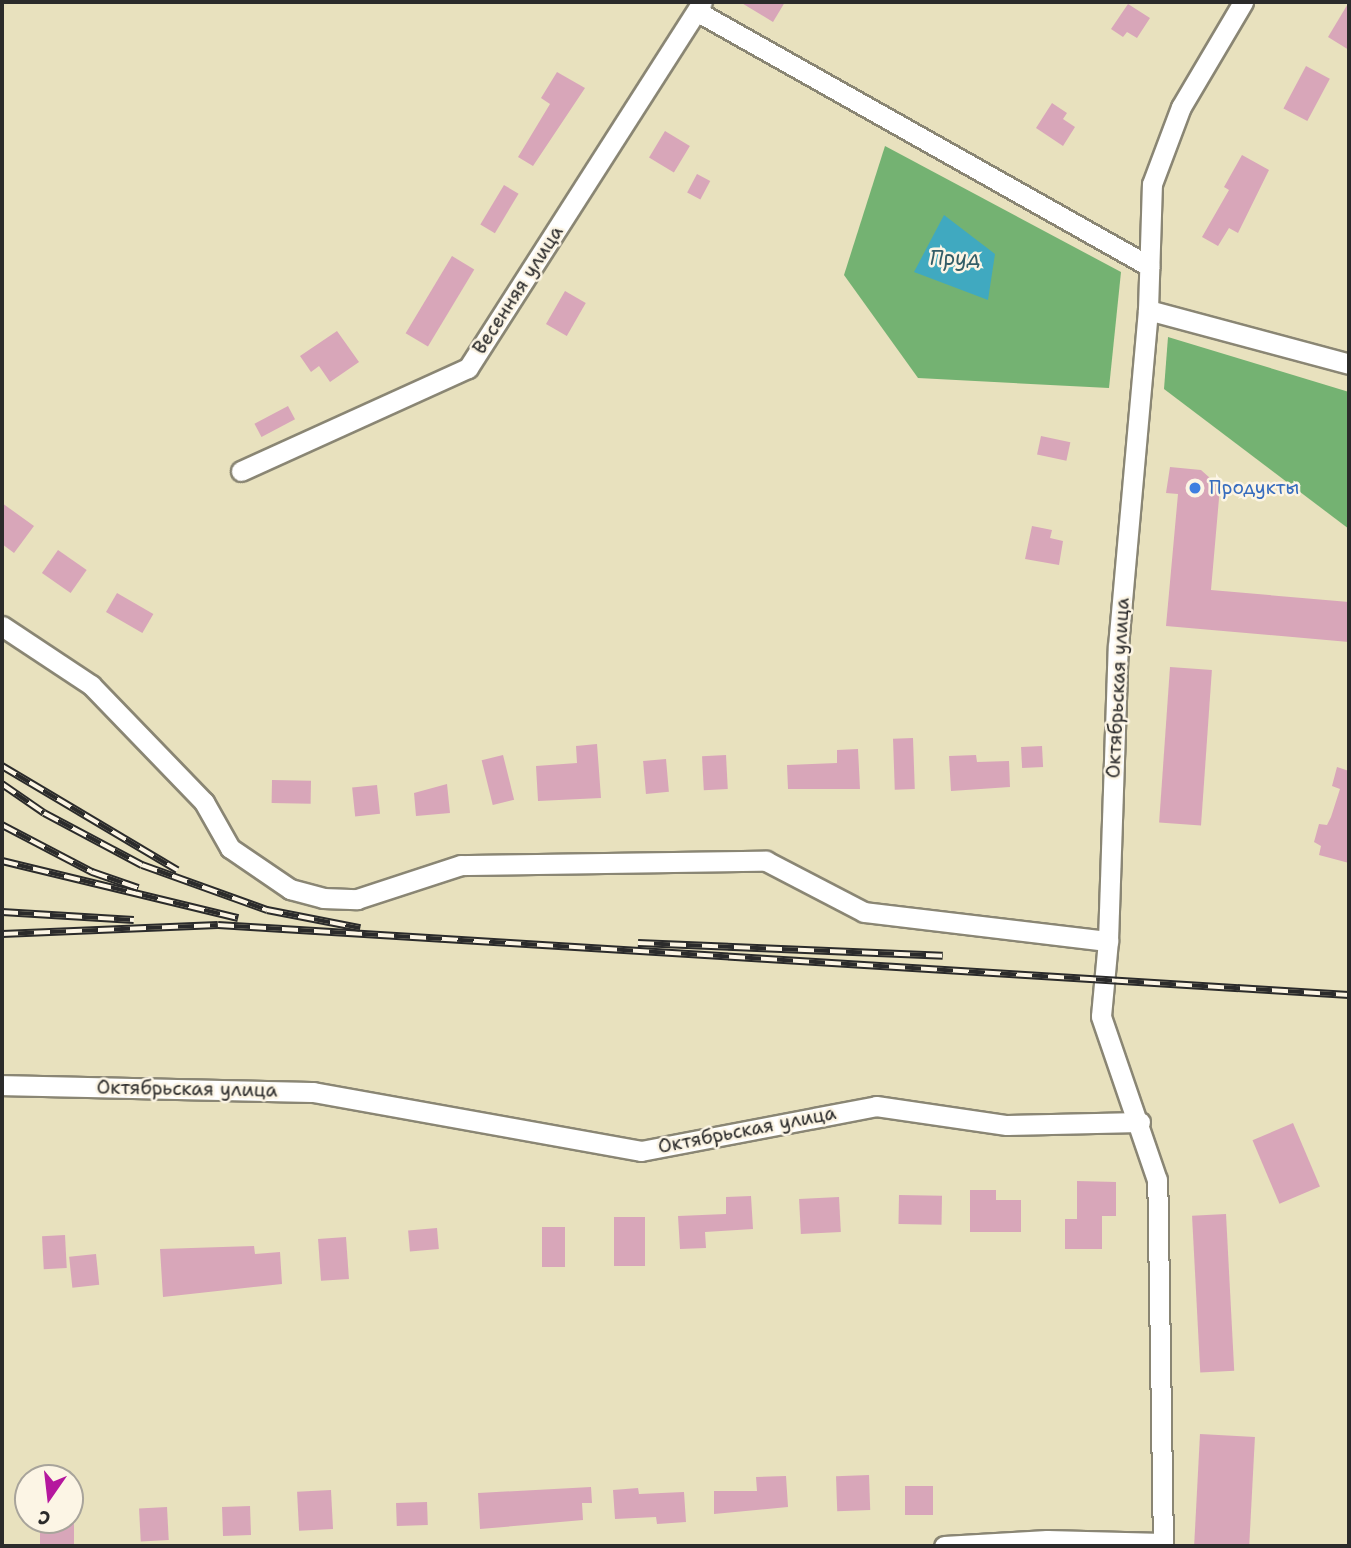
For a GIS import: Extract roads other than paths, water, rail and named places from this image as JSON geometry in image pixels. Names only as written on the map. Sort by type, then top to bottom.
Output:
[{"type":"street","name":"Октябрьская улица","points":[[2,1085],[313,1092],[641,1151],[876,1106],[1007,1125],[1140,1122],[1101,1016],[1108,941],[1118,646],[1148,310],[1152,184],[1181,107],[1242,2]]},
{"type":"street","points":[[700,7],[1149,267]]},
{"type":"street","name":"Весенняя улица","points":[[241,471],[468,368],[700,7]]},
{"type":"street","points":[[1148,310],[1349,364]]},
{"type":"street","points":[[2,626],[90,685],[204,803],[230,848],[290,889],[323,898],[356,899],[461,865],[766,860],[864,912],[1108,941]]},
{"type":"street","points":[[944,1546],[1047,1540],[1163,1545],[1157,1180],[1140,1122]]},
{"type":"water","name":"Пруд","points":[[944,215],[995,254],[988,300],[914,272]]},
{"type":"railway","points":[[2,766],[177,870]]},
{"type":"railway","points":[[2,784],[44,813],[142,865],[267,910],[360,928]]},
{"type":"railway","points":[[2,825],[92,872],[138,888]]},
{"type":"railway","points":[[2,861],[238,918]]},
{"type":"railway","points":[[2,912],[134,920]]},
{"type":"railway","points":[[2,934],[218,925],[1349,995]]},
{"type":"railway","points":[[638,943],[943,956]]},
{"type":"place","name":"Продукты","points":[[1195,488]]}]
